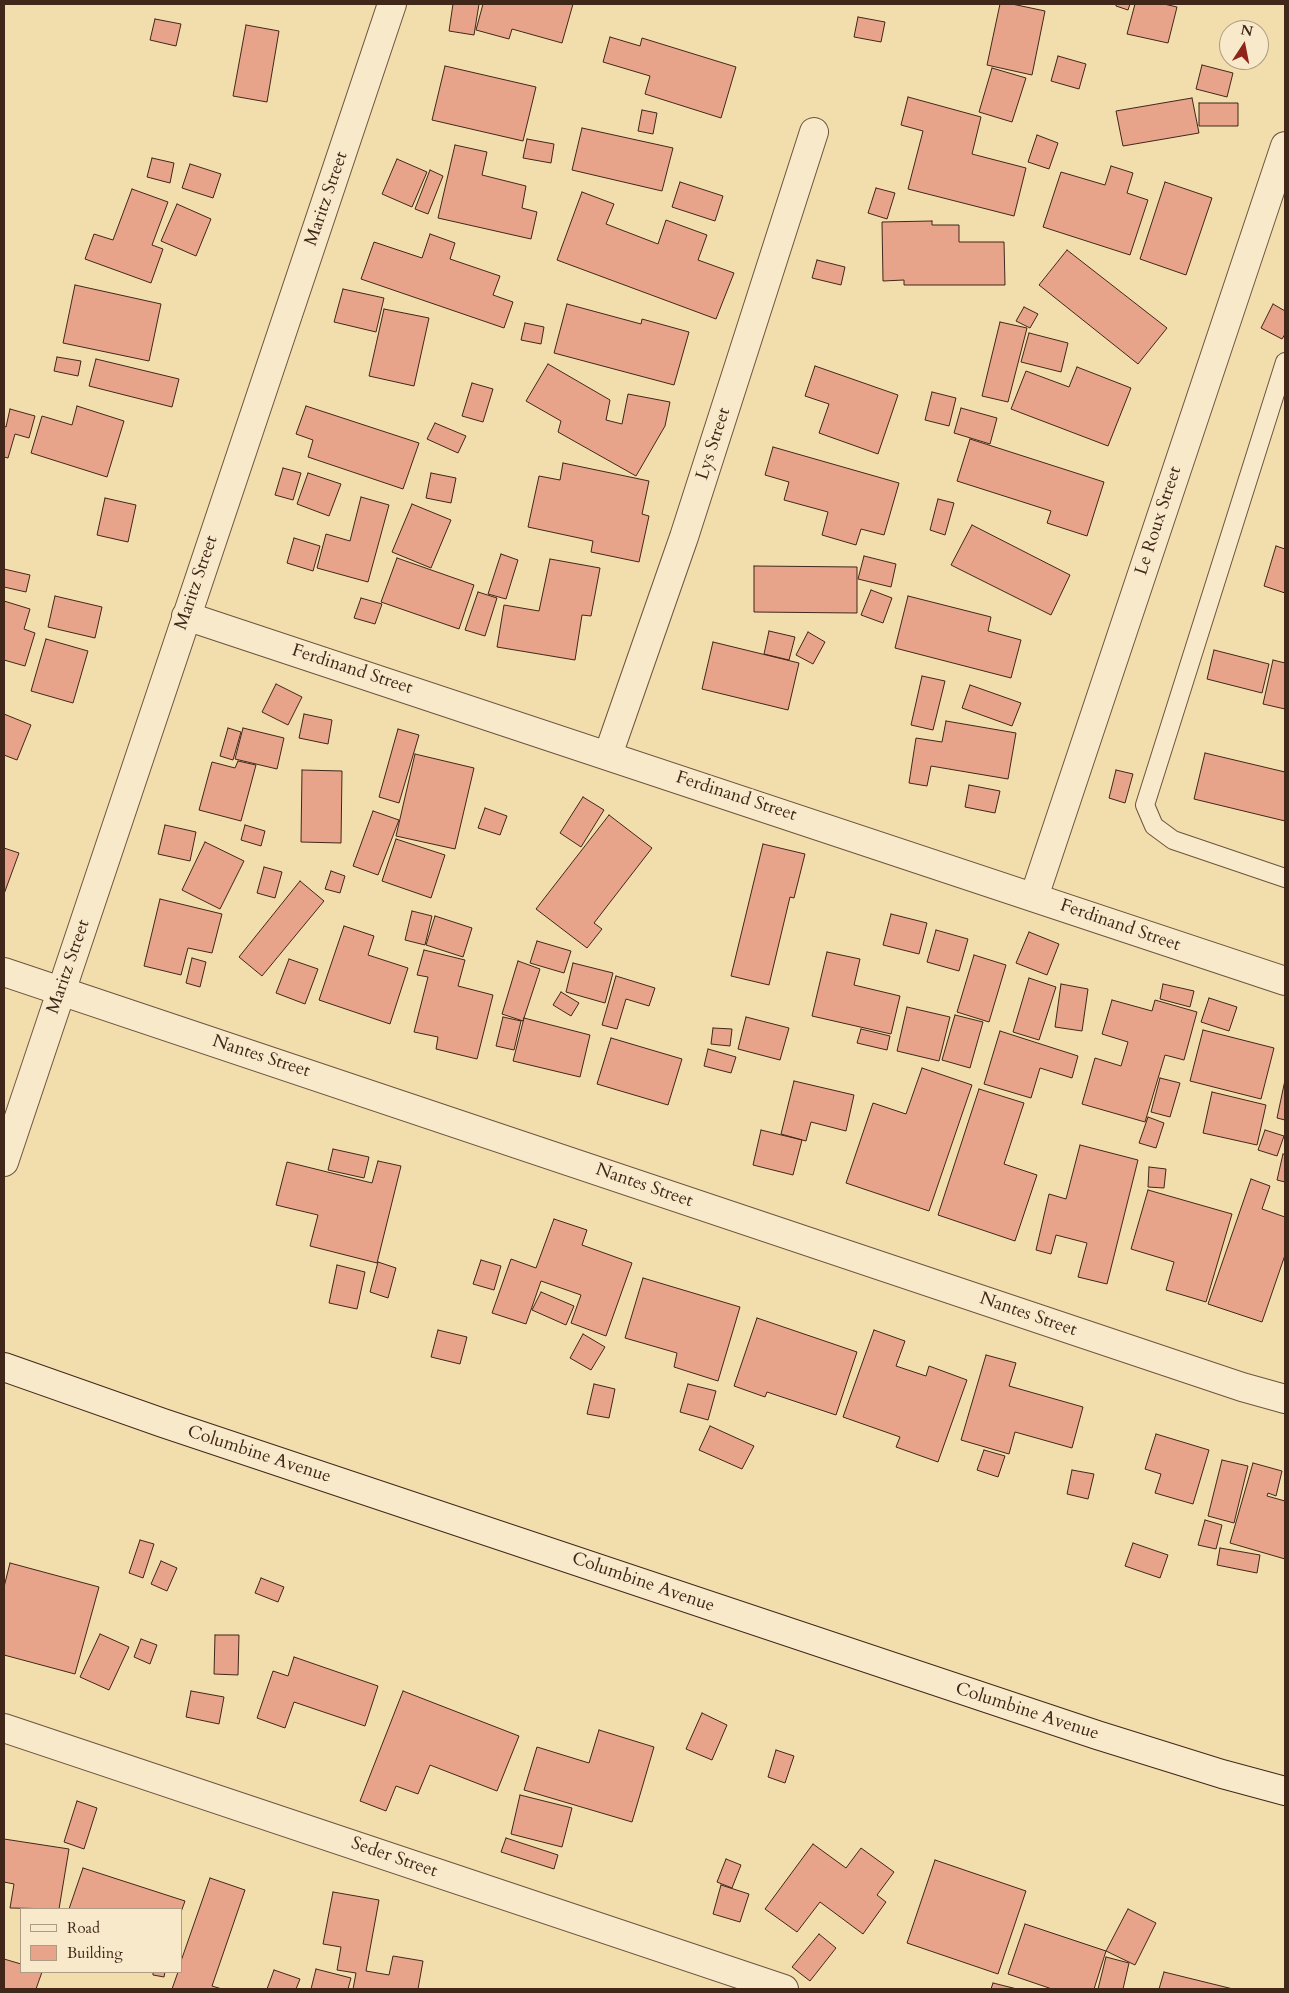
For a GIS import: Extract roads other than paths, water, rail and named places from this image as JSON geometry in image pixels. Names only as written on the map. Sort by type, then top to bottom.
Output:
[{"type":"street","name":"Maritz Street","points":[[4,1162],[392,4]]},
{"type":"street","name":"Lys Street","points":[[608,755],[684,537],[814,132]]},
{"type":"street","name":"Le Roux Street","points":[[1034,897],[1285,146]]},
{"type":"street","name":"Ferdinand Street","points":[[186,616],[1285,981]]},
{"type":"street","name":"Nantes Street","points":[[4,972],[1223,1380],[1285,1399]]},
{"type":"street","name":"Columbine Avenue","points":[[4,1367],[163,1423],[1097,1735],[1222,1774],[1285,1791]]},
{"type":"street","name":"Seder Street","points":[[4,1728],[784,1989]]},
{"type":"lane","points":[[1285,362],[1146,805],[1154,826],[1173,840],[1285,878]]}]
